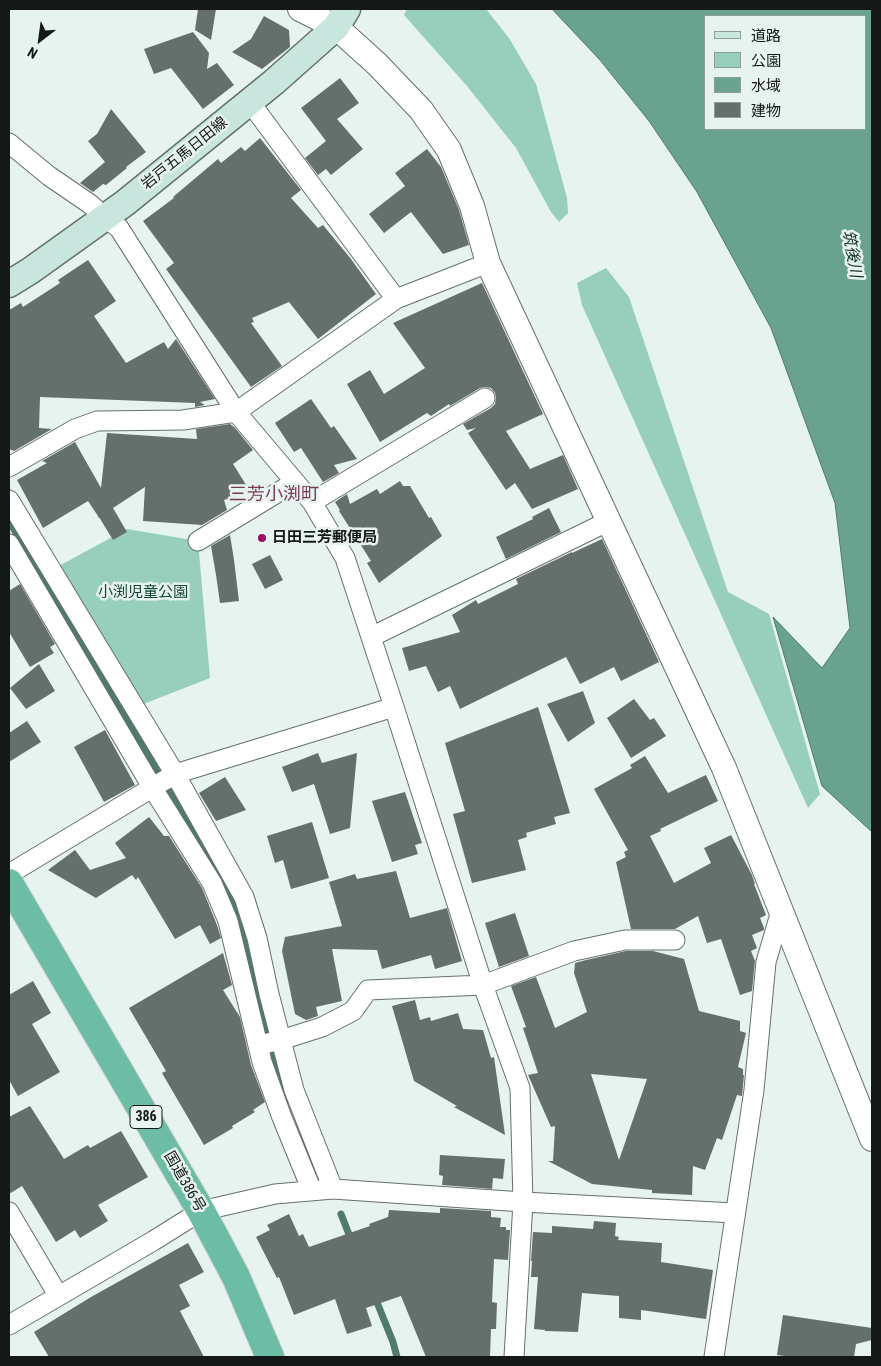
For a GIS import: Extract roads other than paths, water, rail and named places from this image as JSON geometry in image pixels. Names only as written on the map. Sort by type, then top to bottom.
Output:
[{"type":"highway","name":"国道386号","points":[[9,883],[201,1211],[236,1276],[270,1357]]},
{"type":"main road","name":"岩戸五馬日田線","points":[[9,284],[125,203],[274,82],[341,18]]},
{"type":"street","points":[[300,9],[341,18],[376,64],[421,110],[449,150],[472,206],[488,263],[724,768],[872,1139]]},
{"type":"street","points":[[249,101],[396,299]]},
{"type":"street","points":[[9,143],[49,176],[90,204],[119,228],[236,412],[312,502],[345,558],[483,985],[520,1088],[523,1202],[514,1357]]},
{"type":"street","points":[[9,467],[75,429],[98,420],[184,420],[236,412],[396,299],[488,263]]},
{"type":"street","points":[[312,502],[484,398]]},
{"type":"street","points":[[198,541],[295,482]]},
{"type":"street","points":[[9,500],[175,774],[244,897],[257,938],[269,994],[294,1090],[333,1189]]},
{"type":"street","points":[[371,637],[609,521]]},
{"type":"street","points":[[9,544],[152,787],[212,883],[228,922],[262,1062],[312,1191]]},
{"type":"street","points":[[9,874],[175,774],[394,707]]},
{"type":"street","points":[[714,1357],[754,1090],[766,962],[781,911]]},
{"type":"street","points":[[258,1044],[281,1040],[322,1027],[352,1011],[368,990],[483,985],[574,951],[625,940],[675,940]]},
{"type":"street","points":[[9,1324],[153,1241],[201,1211],[275,1194],[333,1189],[523,1202],[735,1213]]},
{"type":"street","points":[[9,1212],[58,1295]]},
{"type":"water","name":"筑後川","points":[[552,9],[872,9],[872,832],[822,786],[773,617],[822,668],[850,628],[835,503],[771,328],[697,192],[649,121],[600,60]]},
{"type":"waterway","points":[[9,521],[234,903],[280,1086]]},
{"type":"waterway","points":[[341,1214],[352,1242]]},
{"type":"waterway","points":[[374,1295],[397,1357]]},
{"type":"place","name":"日田三芳郵便局","points":[[262,538]]},
{"type":"district","name":"三芳小渕町","points":[[274,495]]},
{"type":"park label","name":"小渕児童公園","points":[[143,593]]}]
